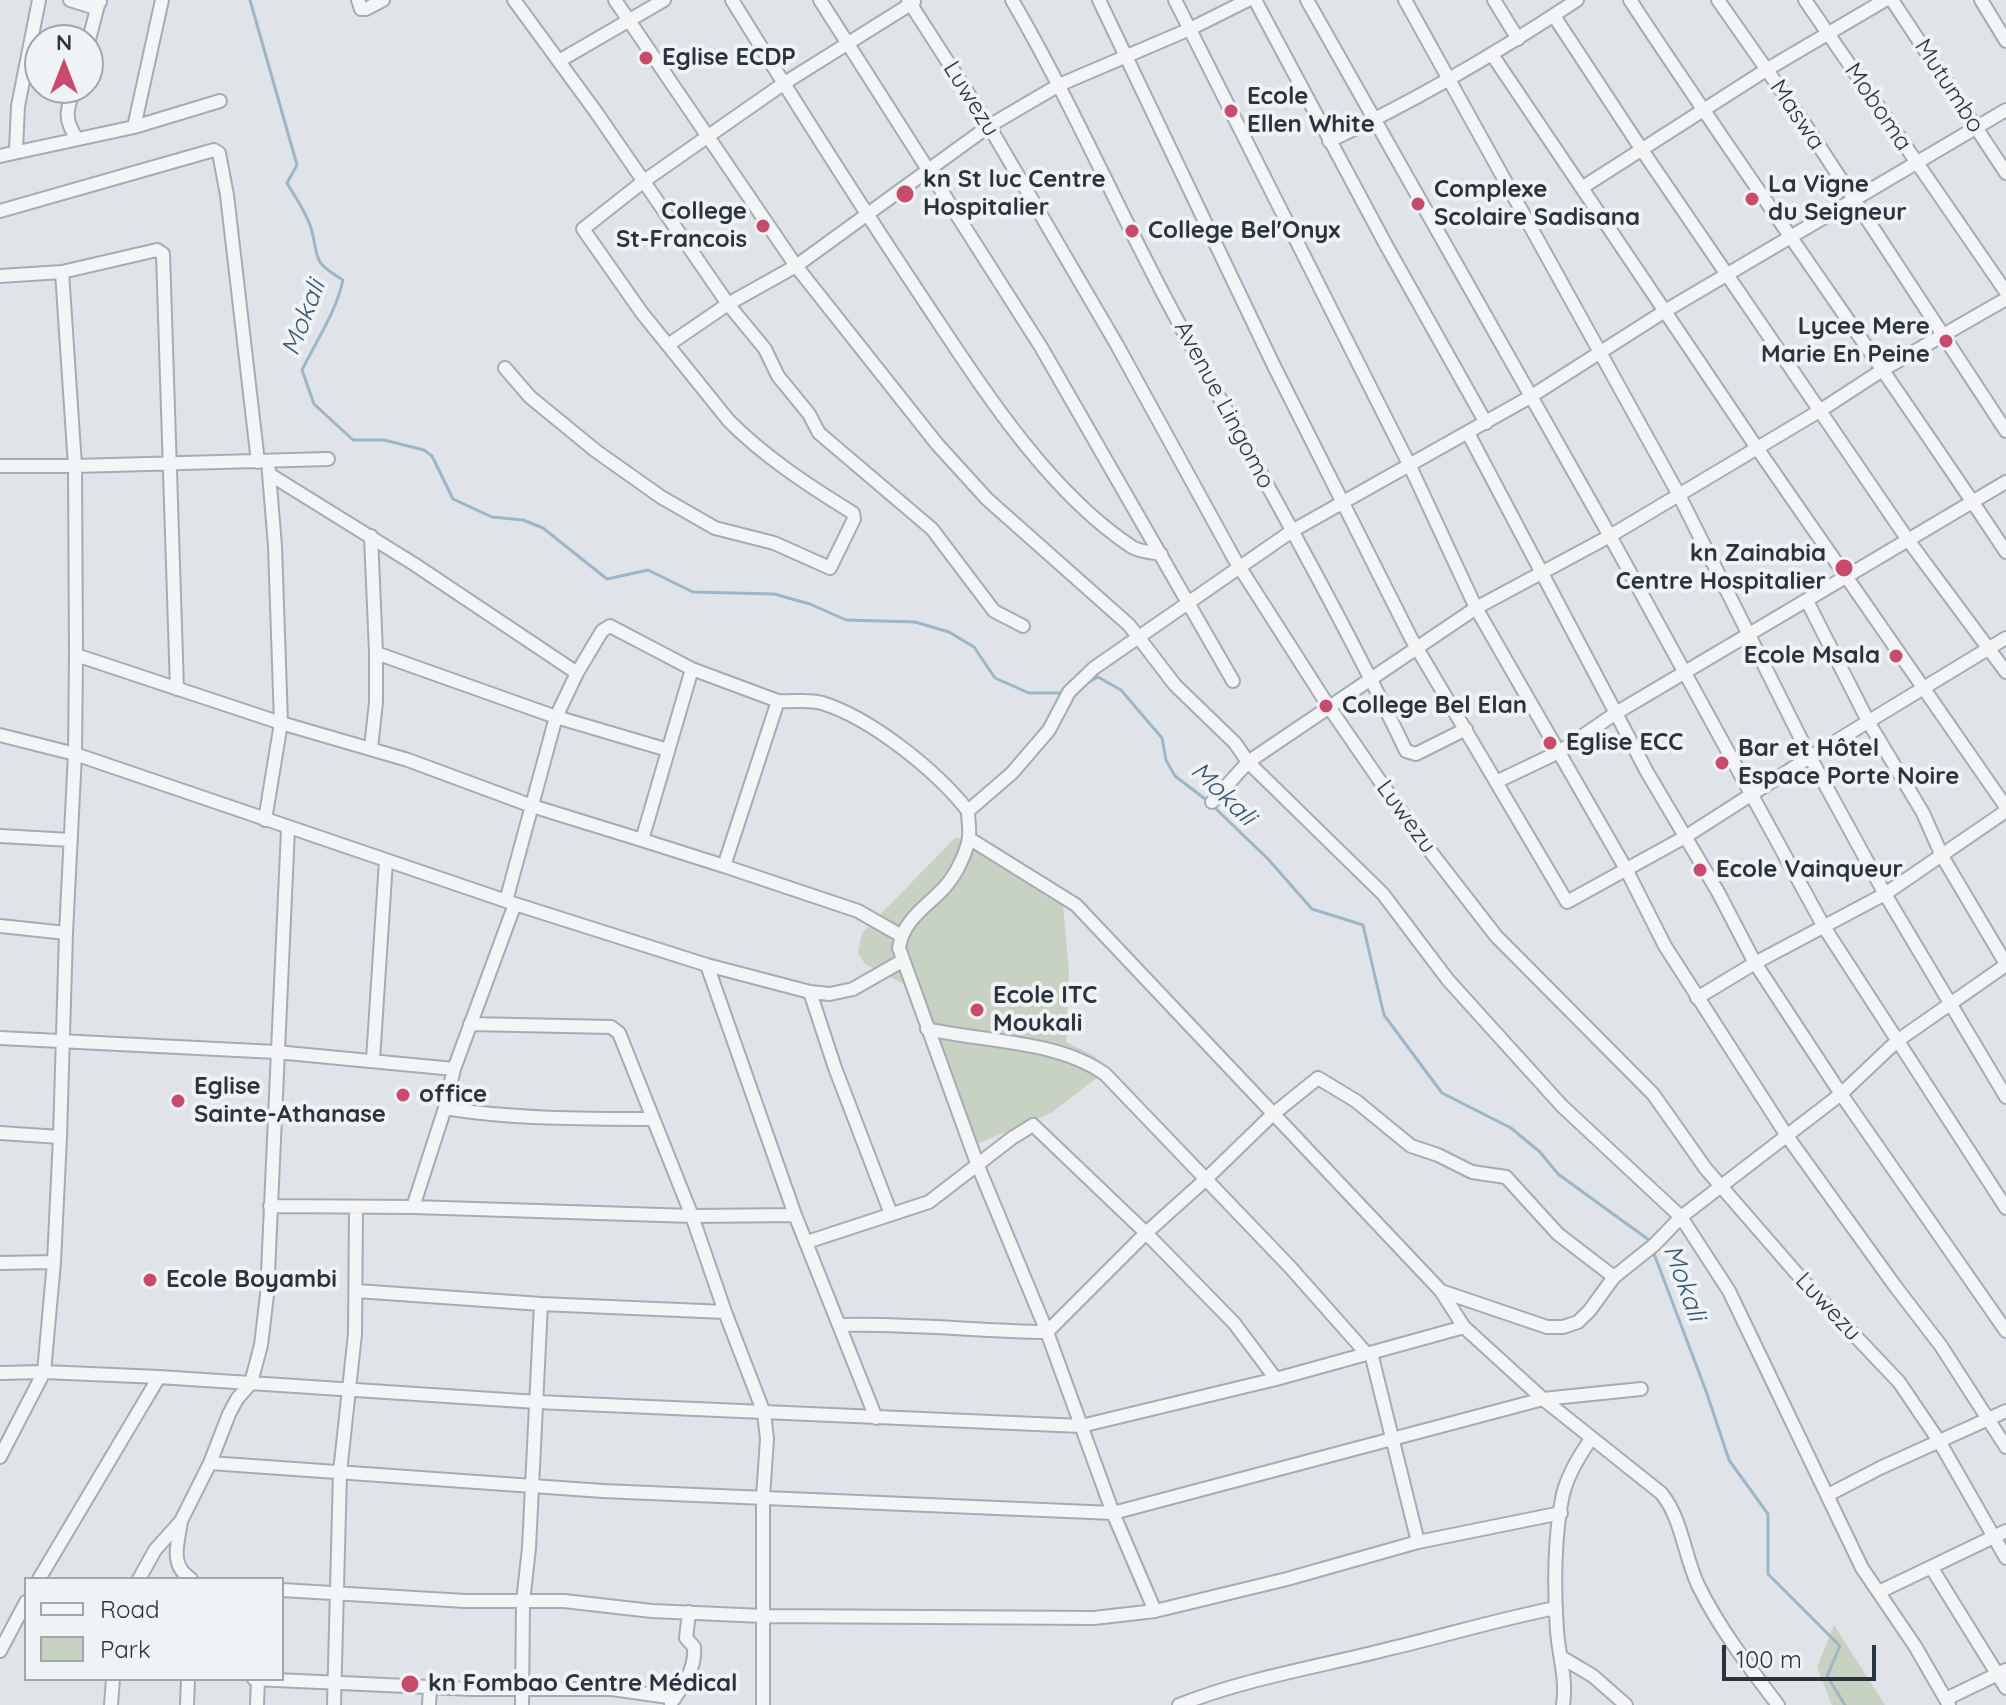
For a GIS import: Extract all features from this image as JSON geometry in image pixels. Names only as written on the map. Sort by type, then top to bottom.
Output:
[{"type":"street","points":[[16,150],[18,106],[39,0]]},
{"type":"street","points":[[70,0],[92,7],[99,3]]},
{"type":"street","points":[[134,127],[162,0]]},
{"type":"street","points":[[358,0],[361,9],[383,0]]},
{"type":"street","points":[[514,0],[728,304],[765,349],[778,376],[809,414],[819,433],[932,529],[994,611],[1023,626]]},
{"type":"street","points":[[615,0],[796,266],[937,444],[987,499],[1139,637],[1175,685],[1235,743],[1248,762],[1383,894],[1448,980],[1562,1106],[1681,1217],[1729,1291],[1862,1568],[1948,1702],[2002,1672]]},
{"type":"street","points":[[559,61],[664,0]]},
{"type":"street","points":[[732,0],[866,215],[1024,443],[1079,503],[1132,547],[1161,554]]},
{"type":"street","points":[[820,0],[1041,347],[1233,681]]},
{"type":"street","name":"Avenue Lingomo","points":[[1012,0],[1059,85],[1168,302],[1372,680],[1408,754],[1416,754],[1466,729]]},
{"type":"street","points":[[1099,0],[1274,366],[1416,647],[1567,902],[1685,837],[2006,638]]},
{"type":"street","points":[[1175,0],[1409,464],[1476,608],[1626,869],[1665,946],[1787,1136],[1941,1346],[2006,1447]]},
{"type":"street","points":[[668,345],[728,304],[796,266],[989,126],[1059,85],[1190,29],[1248,0]]},
{"type":"street","points":[[1255,0],[1329,141],[1486,423]]},
{"type":"street","points":[[1307,0],[1610,536],[1824,927],[2006,1208]]},
{"type":"street","points":[[1405,0],[1679,495],[1810,757],[1885,894],[2006,1097]]},
{"type":"street","points":[[1494,0],[1518,39]]},
{"type":"street","points":[[1329,141],[1373,121],[1493,56],[1577,0]]},
{"type":"street","points":[[1630,0],[1702,110],[1884,369],[2006,552]]},
{"type":"street","name":"Maswa","points":[[1718,0],[2006,431]]},
{"type":"street","name":"Moboma","points":[[1805,0],[2006,292]]},
{"type":"street","points":[[1583,187],[1766,70],[1885,0]]},
{"type":"street","name":"Mutumbo","points":[[1892,0],[2006,173]]},
{"type":"street","points":[[1981,0],[2006,41]]},
{"type":"street","points":[[505,368],[530,397],[596,451],[661,497],[715,528],[774,543],[830,568],[854,519],[853,513],[802,482],[744,437],[691,377],[583,229],[644,181],[783,84],[912,2]]},
{"type":"street","name":"Luwezu","points":[[912,2],[989,126],[1117,345],[1240,567],[1329,707],[1413,829],[1496,936],[1653,1094],[1722,1187],[1805,1283],[1899,1382],[2000,1534],[2006,1558]]},
{"type":"street","points":[[93,24],[99,3]]},
{"type":"street","points":[[1554,16],[1908,540],[2006,672]]},
{"type":"street","points":[[1493,56],[1757,448],[2006,809],[1885,894],[1755,963],[1697,998]]},
{"type":"street","points":[[0,156],[16,150],[134,127],[220,101]]},
{"type":"street","points":[[69,104],[67,124],[77,139]]},
{"type":"street","points":[[968,811],[1012,773],[1045,736],[1069,692],[1094,668],[1292,531],[1486,423],[1665,311],[2006,110]]},
{"type":"street","points":[[0,211],[214,150],[219,153],[275,546],[281,723],[265,820]]},
{"type":"street","points":[[0,276],[62,272],[157,250],[163,254],[177,689]]},
{"type":"street","points":[[0,1457],[44,1372],[54,1262],[75,754],[76,655],[75,466],[62,272]]},
{"type":"street","points":[[1212,802],[1248,762],[1476,608],[1610,536],[1884,369],[2006,299]]},
{"type":"street","points":[[1468,433],[1616,713],[1755,963],[1841,1094],[2006,1331]]},
{"type":"street","points":[[0,466],[265,465],[328,459]]},
{"type":"street","points":[[265,465],[577,673]]},
{"type":"street","points":[[1498,781],[1559,752],[1616,713],[2006,482]]},
{"type":"street","points":[[371,536],[376,653],[376,702],[371,748]]},
{"type":"street","points":[[1441,1291],[1547,1327],[1563,1327],[1578,1322],[1614,1277],[1654,1245],[1681,1217],[1841,1094],[1897,1041],[2006,964],[1942,856],[1923,813],[1869,723],[1807,601]]},
{"type":"street","points":[[413,1207],[445,1108],[454,1069],[510,902],[556,717],[602,631],[610,626],[692,669],[778,701],[824,704],[871,727],[937,775],[968,811],[970,839],[961,862],[946,886],[900,935],[902,961],[978,1166],[1047,1332],[1113,1513],[1155,1611]]},
{"type":"street","points":[[376,653],[556,717],[668,750]]},
{"type":"street","points":[[76,655],[281,723],[371,748],[532,806],[858,911],[900,935]]},
{"type":"street","points":[[642,840],[692,669]]},
{"type":"street","points":[[724,866],[778,701]]},
{"type":"street","points":[[0,735],[75,754],[288,829],[707,965],[810,992],[830,994],[853,989],[902,961]]},
{"type":"street","points":[[140,1577],[155,1550],[181,1521],[210,1463],[229,1414],[251,1383],[261,1345],[267,1295],[288,829]]},
{"type":"street","points":[[0,836],[71,840]]},
{"type":"street","points":[[970,839],[1076,905],[1441,1291],[1464,1327],[1543,1399],[1618,1457],[1669,1503],[1686,1559],[1708,1602],[1778,1705]]},
{"type":"street","points":[[373,1060],[386,861]]},
{"type":"street","points":[[0,926],[66,933]]},
{"type":"street","points":[[707,965],[795,1215],[876,1418]]},
{"type":"street","points":[[810,992],[835,1068],[891,1214]]},
{"type":"street","points":[[470,1024],[616,1028],[692,1216],[764,1413],[767,1439],[763,1497],[763,1705]]},
{"type":"street","points":[[927,1029],[1068,1055],[1097,1068],[1117,1085],[1369,1354],[1418,1542]]},
{"type":"street","points":[[0,1038],[276,1052],[454,1069]]},
{"type":"street","points":[[839,1325],[1047,1332],[1146,1233],[1315,1078],[1356,1101],[1411,1146],[1472,1172],[1506,1177],[1558,1234],[1614,1277]]},
{"type":"street","points":[[445,1108],[564,1117],[653,1119]]},
{"type":"street","points":[[807,1242],[929,1202],[1029,1125],[1037,1126],[1234,1323],[1276,1379]]},
{"type":"street","points":[[0,1133],[60,1137]]},
{"type":"street","points":[[270,1206],[692,1216],[795,1215]]},
{"type":"street","points":[[334,1705],[340,1472],[351,1389],[357,1291],[356,1208]]},
{"type":"street","points":[[0,1263],[54,1262]]},
{"type":"street","points":[[357,1291],[541,1304],[725,1312]]},
{"type":"street","points":[[522,1705],[523,1602],[529,1548],[541,1304]]},
{"type":"street","points":[[0,1373],[159,1377],[537,1402],[1081,1426],[1276,1379],[1464,1327]]},
{"type":"street","points":[[40,1577],[159,1377]]},
{"type":"street","points":[[210,1463],[532,1487],[1113,1513],[1543,1399],[1641,1389]]},
{"type":"street","points":[[1828,1495],[2006,1411]]},
{"type":"street","points":[[1563,1705],[1566,1683],[1556,1608],[1561,1513],[1569,1476],[1591,1439]]},
{"type":"street","points":[[284,1590],[523,1602],[564,1601],[652,1611],[763,1616],[1094,1618],[1155,1611],[1287,1579],[1418,1542],[1561,1513]]},
{"type":"street","points":[[181,1521],[177,1561],[180,1571],[188,1577]]},
{"type":"street","points":[[1879,1592],[2000,1534]]},
{"type":"street","points":[[1931,1567],[2002,1672],[2006,1688]]},
{"type":"street","points":[[0,1651],[24,1606]]},
{"type":"street","points":[[1179,1705],[1266,1677],[1556,1608]]},
{"type":"street","points":[[284,1680],[430,1687],[612,1689],[672,1701],[689,1676],[694,1655],[694,1647],[686,1638],[689,1612]]},
{"type":"street","points":[[1561,1657],[1593,1676],[1626,1705]]},
{"type":"street","points":[[111,1705],[113,1681]]},
{"type":"street","points":[[187,1705],[188,1681]]},
{"type":"street","points":[[256,1681],[257,1705]]},
{"type":"street","points":[[429,1705],[430,1687]]},
{"type":"green space","points":[[955,838],[973,838],[1062,894],[1069,972],[1066,1042],[1096,1057],[1102,1074],[1051,1113],[977,1144],[906,985],[865,964],[858,953],[862,933]]},
{"type":"green space","points":[[1834,1625],[1885,1705],[1832,1705],[1817,1667]]},
{"type":"waterway","name":"Mokali","points":[[250,0],[297,165],[287,183],[309,222],[318,258],[325,268],[343,280],[331,315],[302,370],[314,404],[353,440],[384,440],[424,450],[432,456],[453,499],[492,517],[523,520],[543,528],[607,579],[648,570],[693,592],[774,594],[810,604],[846,620],[915,622],[949,632],[974,647],[995,678],[1029,693],[1066,693]]},
{"type":"waterway","name":"Mokali","points":[[1084,685],[1098,677],[1121,690],[1162,738],[1166,760],[1175,776],[1209,802]]},
{"type":"waterway","name":"Mokali","points":[[1214,807],[1268,859],[1312,909],[1363,925],[1384,1015],[1442,1093],[1511,1128],[1540,1152],[1558,1174],[1650,1243]]},
{"type":"waterway","name":"Mokali","points":[[1653,1251],[1729,1460],[1768,1514],[1768,1574],[1840,1646],[1827,1676],[1845,1705]]},
{"type":"place","name":"Eglise ECDP","points":[[646,58]]},
{"type":"place","name":"Ecole Ellen White","points":[[1231,111]]},
{"type":"place","name":"kn St luc Centre Hospitalier","points":[[905,194]]},
{"type":"place","name":"La Vigne du Seigneur","points":[[1752,199]]},
{"type":"place","name":"Complexe Scolaire Sadisana","points":[[1418,204]]},
{"type":"place","name":"College St-Francois","points":[[763,226]]},
{"type":"place","name":"College Bel'Onyx","points":[[1132,231]]},
{"type":"place","name":"Lycee Mere Marie En Peine","points":[[1946,341]]},
{"type":"place","name":"kn Zainabia Centre Hospitalier","points":[[1844,568]]},
{"type":"place","name":"Ecole Msala","points":[[1896,656]]},
{"type":"place","name":"College Bel Elan","points":[[1326,706]]},
{"type":"place","name":"Eglise ECC","points":[[1550,743]]},
{"type":"place","name":"Bar et Hôtel Espace Porte Noire","points":[[1722,763]]},
{"type":"place","name":"Ecole Vainqueur","points":[[1700,870]]},
{"type":"place","name":"Ecole ITC Moukali","points":[[977,1010]]},
{"type":"place","name":"office","points":[[403,1095]]},
{"type":"place","name":"Eglise Sainte-Athanase","points":[[178,1101]]},
{"type":"place","name":"Ecole Boyambi","points":[[150,1280]]},
{"type":"place","name":"kn Fombao Centre Médical","points":[[410,1684]]}]
